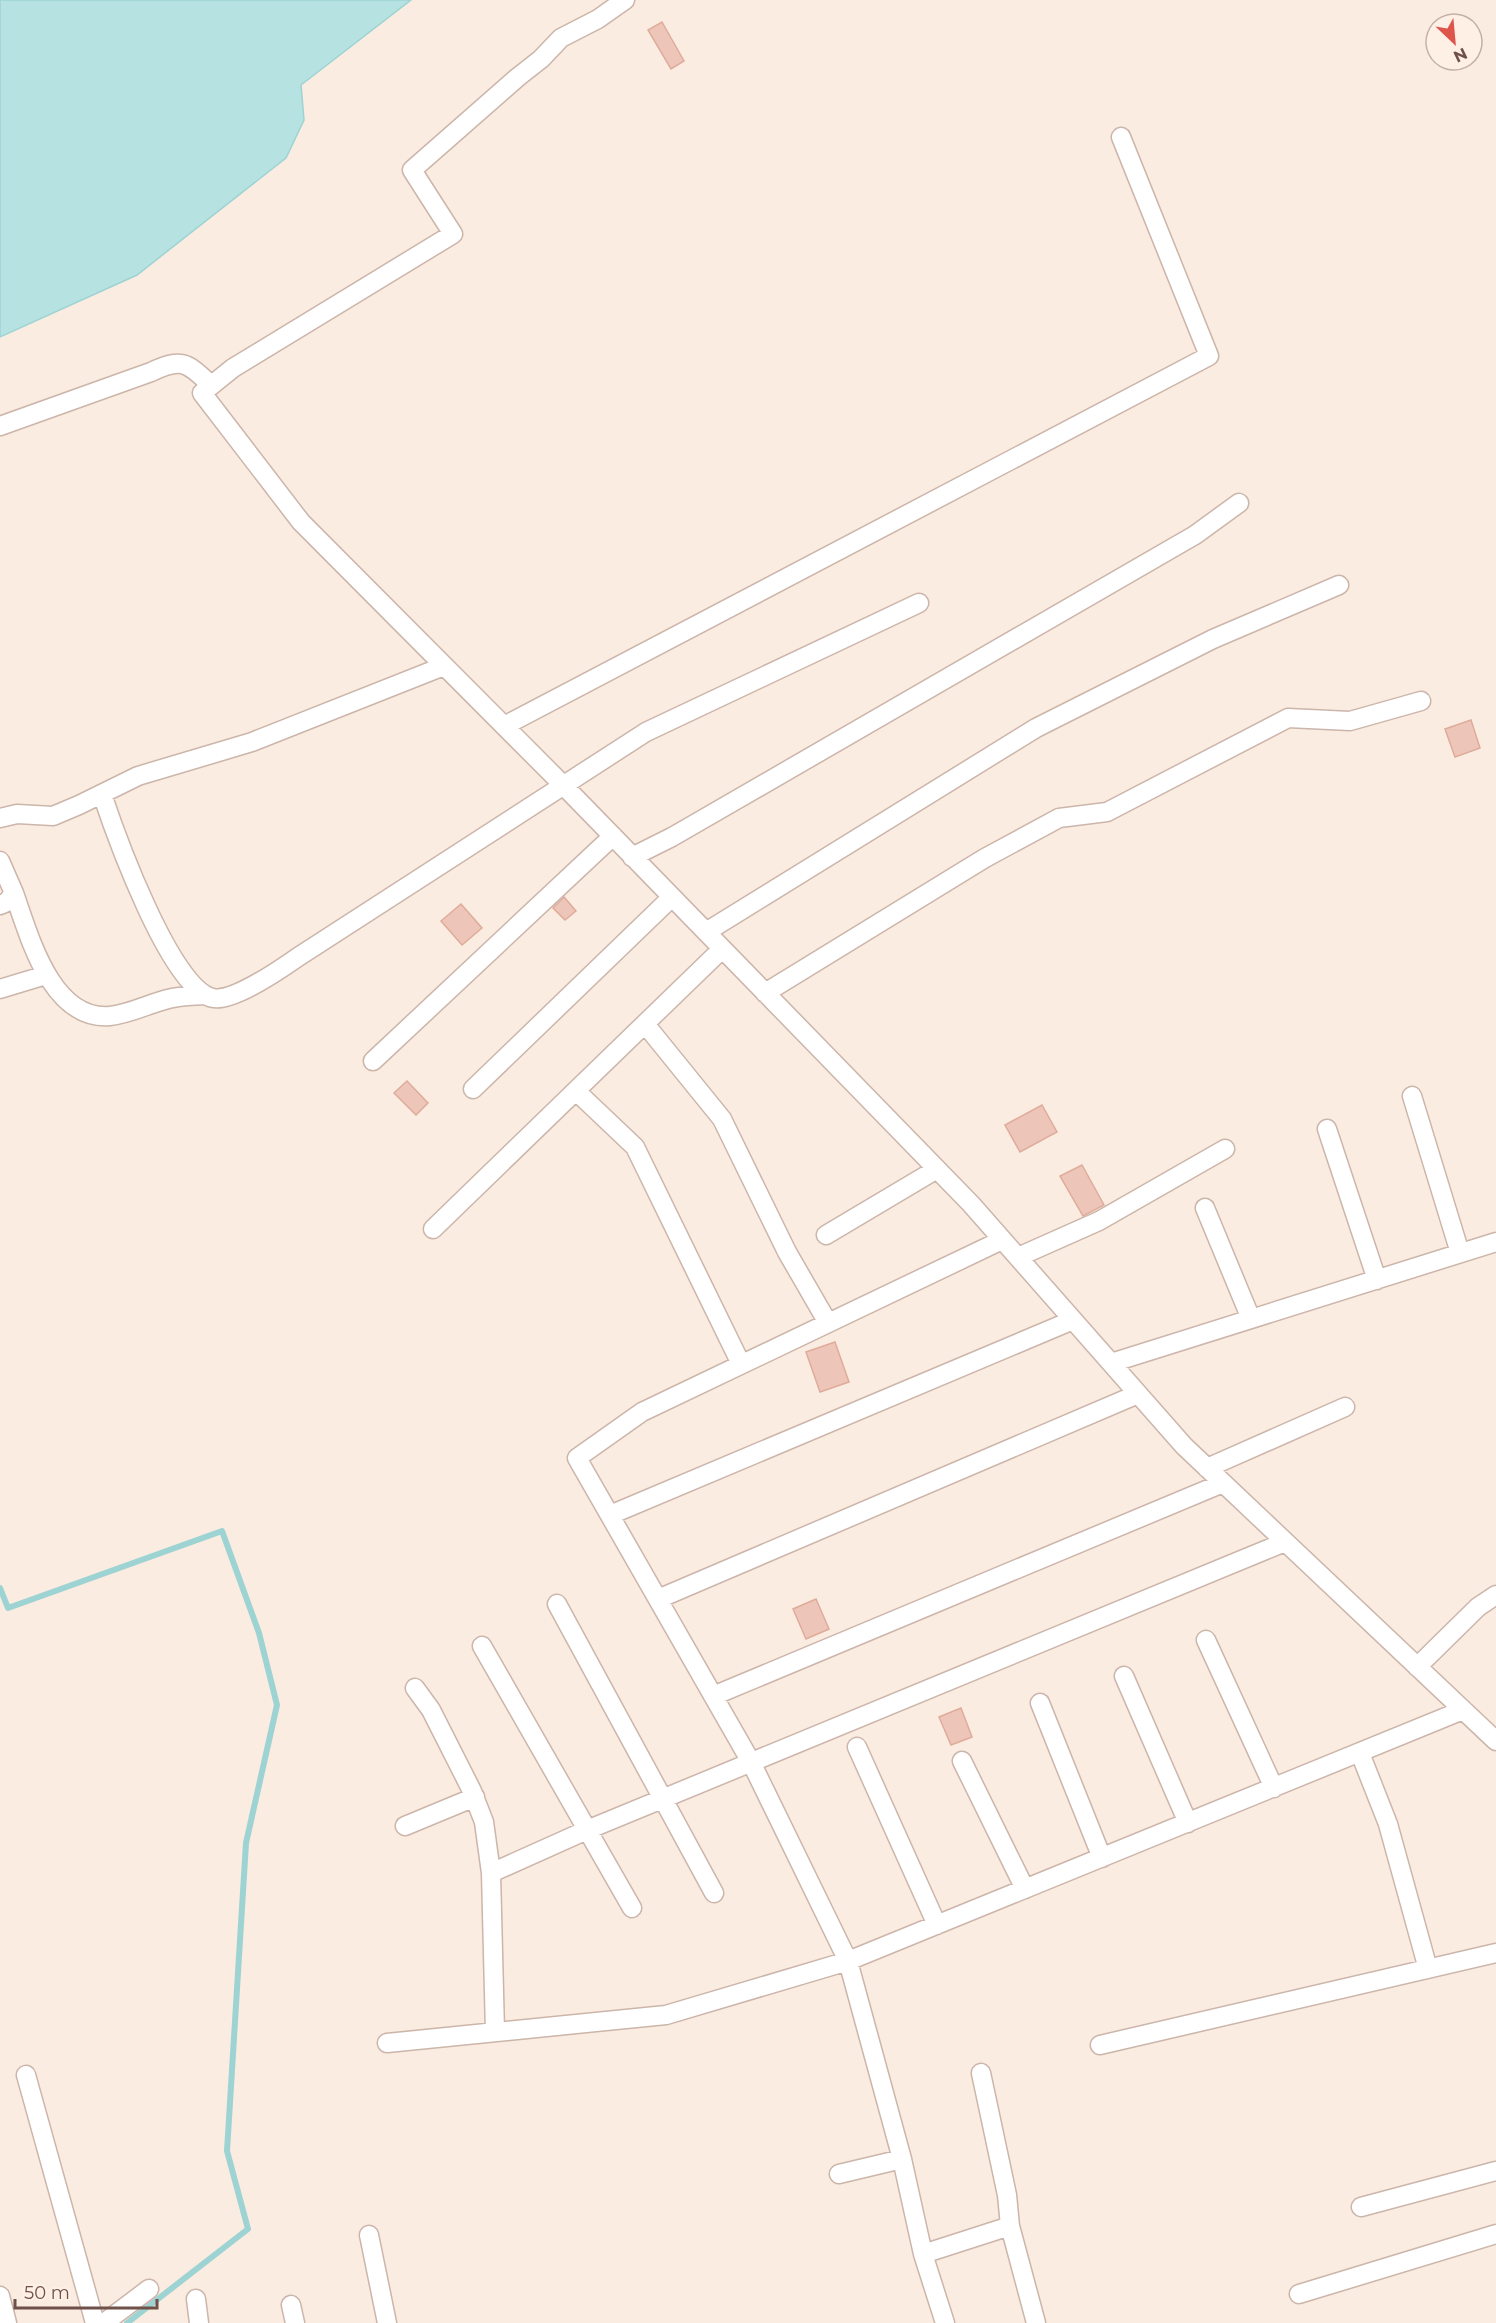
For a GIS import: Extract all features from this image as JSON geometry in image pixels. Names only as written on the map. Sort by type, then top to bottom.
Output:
[{"type":"street","points":[[625,0],[598,19],[561,38],[541,60],[518,77],[412,170],[453,234],[233,368],[202,393],[301,522],[564,786],[937,1170],[1018,1257],[1184,1446],[1496,1742]]},
{"type":"street","points":[[504,726],[1209,356],[1121,137]]},
{"type":"street","points":[[0,426],[152,372],[170,363],[192,367],[211,385]]},
{"type":"street","points":[[632,857],[1195,536],[1239,503]]},
{"type":"street","points":[[706,932],[1036,728],[1213,639],[1339,585]]},
{"type":"street","points":[[102,794],[119,843],[154,925],[177,963],[205,995],[224,999],[277,973],[298,957],[645,732],[919,603]]},
{"type":"street","points":[[0,818],[17,814],[53,816],[138,776],[252,742],[444,666]]},
{"type":"street","points":[[765,993],[985,858],[1059,818],[1107,812],[1288,718],[1350,721],[1421,701]]},
{"type":"street","points":[[373,1061],[612,836]]},
{"type":"street","points":[[0,861],[7,899],[46,975],[76,1007],[93,1014],[108,1016],[169,999],[205,995]]},
{"type":"street","points":[[473,1089],[672,897]]},
{"type":"street","points":[[433,1229],[722,949]]},
{"type":"street","points":[[0,989],[46,975]]},
{"type":"street","points":[[645,1024],[722,1119],[787,1252],[828,1323]]},
{"type":"street","points":[[576,1091],[635,1147],[741,1364]]},
{"type":"street","points":[[1412,1096],[1460,1253]]},
{"type":"street","points":[[1327,1129],[1377,1280]]},
{"type":"street","points":[[1018,1257],[1099,1221],[1225,1149]]},
{"type":"street","points":[[826,1235],[937,1170]]},
{"type":"street","points":[[1205,1208],[1251,1319]]},
{"type":"street","points":[[945,2323],[924,2254],[902,2159],[848,1961],[751,1762],[577,1458],[642,1412],[1002,1240]]},
{"type":"street","points":[[1111,1363],[1496,1242]]},
{"type":"street","points":[[610,1515],[1073,1320]]},
{"type":"street","points":[[658,1599],[1138,1394]]},
{"type":"street","points":[[1207,1468],[1345,1407]]},
{"type":"street","points":[[713,1696],[1223,1483]]},
{"type":"street","points":[[491,1873],[587,1830],[1285,1542]]},
{"type":"street","points":[[1417,1666],[1478,1607],[1496,1595]]},
{"type":"street","points":[[557,1604],[714,1893]]},
{"type":"street","points":[[1206,1640],[1274,1788]]},
{"type":"street","points":[[482,1646],[632,1908]]},
{"type":"street","points":[[1124,1676],[1188,1823]]},
{"type":"street","points":[[415,1688],[431,1710],[475,1797],[484,1822],[491,1873],[495,2032]]},
{"type":"street","points":[[1040,1703],[1102,1858]]},
{"type":"street","points":[[387,2043],[666,2015],[848,1961],[1463,1710]]},
{"type":"street","points":[[857,1747],[938,1925]]},
{"type":"street","points":[[1360,1753],[1388,1824],[1428,1969]]},
{"type":"street","points":[[962,1761],[1025,1889]]},
{"type":"street","points":[[405,1826],[475,1797]]},
{"type":"street","points":[[1100,2045],[1496,1953]]},
{"type":"street","points":[[981,2073],[1007,2195],[1010,2226],[1036,2323]]},
{"type":"street","points":[[26,2075],[95,2323]]},
{"type":"street","points":[[839,2174],[902,2159]]},
{"type":"street","points":[[1361,2207],[1496,2171]]},
{"type":"street","points":[[924,2254],[1010,2226]]},
{"type":"street","points":[[1299,2294],[1496,2234]]},
{"type":"street","points":[[369,2235],[387,2323]]},
{"type":"street","points":[[104,2323],[149,2289]]},
{"type":"street","points":[[0,2296],[7,2323]]},
{"type":"street","points":[[196,2299],[199,2323]]},
{"type":"street","points":[[291,2305],[295,2323]]},
{"type":"water","points":[[0,0],[411,0],[301,85],[304,120],[286,158],[137,275],[0,337]]},
{"type":"building","points":[[662,22],[684,61],[671,69],[648,30]]},
{"type":"building","points":[[1471,720],[1480,748],[1455,757],[1445,729]]},
{"type":"building","points":[[564,897],[576,911],[565,920],[553,908]]},
{"type":"building","points":[[461,904],[482,928],[462,945],[441,921]]},
{"type":"building","points":[[407,1081],[428,1103],[416,1115],[394,1093]]},
{"type":"building","points":[[1042,1105],[1057,1132],[1020,1152],[1005,1125]]},
{"type":"building","points":[[1082,1165],[1104,1205],[1083,1216],[1060,1176]]},
{"type":"building","points":[[835,1342],[849,1382],[820,1392],[806,1352]]},
{"type":"building","points":[[816,1599],[829,1629],[806,1639],[793,1609]]},
{"type":"building","points":[[961,1708],[972,1737],[951,1745],[939,1717]]},
{"type":"waterway","points":[[0,1588],[8,1608],[222,1531],[259,1633],[277,1705],[246,1843],[227,2151],[248,2229],[127,2323]]}]
